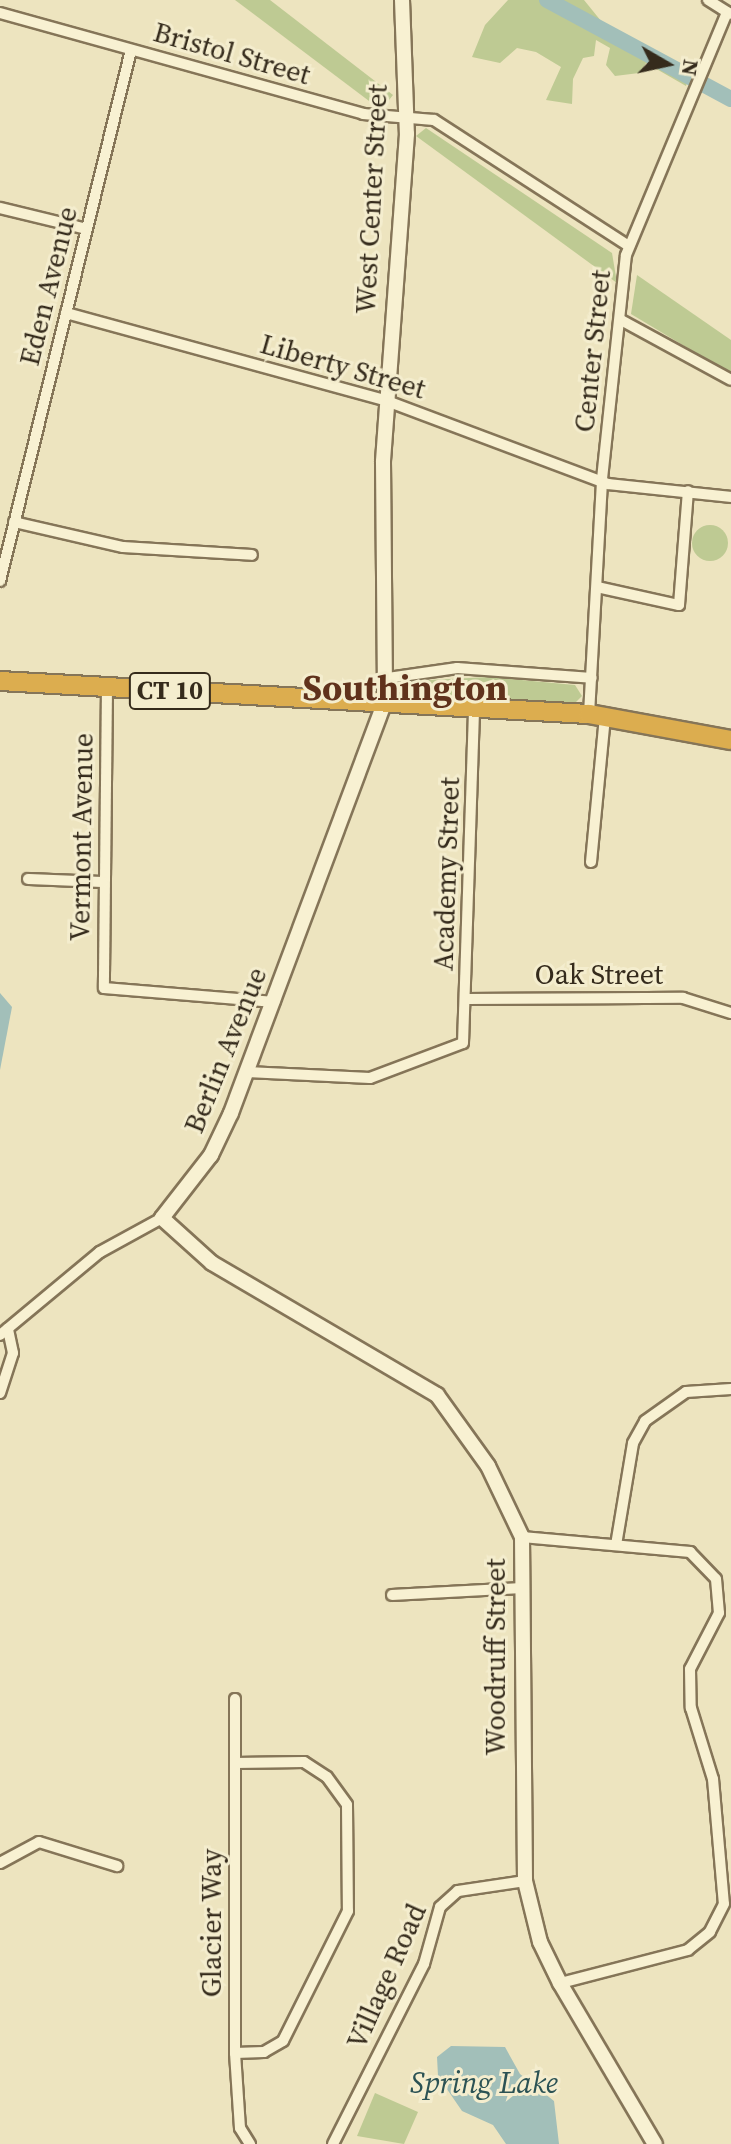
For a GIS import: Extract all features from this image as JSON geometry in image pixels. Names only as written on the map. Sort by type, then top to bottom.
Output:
[{"type":"highway","name":"CT 10","points":[[0,681],[597,715],[731,740]]},
{"type":"street","name":"West Center Street","points":[[388,678],[387,401],[406,118],[402,0]]},
{"type":"street","points":[[708,0],[729,13]]},
{"type":"street","name":"Bristol Street","points":[[0,13],[363,114],[448,126],[627,245]]},
{"type":"street","name":"Center Street","points":[[591,862],[597,715],[592,678],[602,479],[627,245],[729,13]]},
{"type":"street","name":"Eden Avenue","points":[[0,581],[131,50]]},
{"type":"street","points":[[0,208],[87,229]]},
{"type":"street","name":"Liberty Street","points":[[66,313],[387,401],[602,479],[731,497]]},
{"type":"street","points":[[621,320],[731,380]]},
{"type":"street","points":[[597,587],[679,605],[688,491]]},
{"type":"street","points":[[14,522],[123,547],[252,555]]},
{"type":"street","points":[[388,678],[457,668],[592,678]]},
{"type":"street","name":"Berlin Avenue","points":[[4,1332],[100,1252],[162,1218],[211,1155],[274,1002],[385,701],[388,678]]},
{"type":"street","name":"Vermont Avenue","points":[[107,688],[104,988],[274,1002]]},
{"type":"street","name":"Academy Street","points":[[247,1072],[370,1078],[463,1043],[474,708]]},
{"type":"street","points":[[28,879],[103,882]]},
{"type":"street","name":"Oak Street","points":[[466,999],[683,998],[731,1013]]},
{"type":"street","name":"Woodruff Street","points":[[162,1218],[212,1263],[437,1395],[488,1466],[522,1537],[525,1881],[540,1942],[560,1983],[655,2144]]},
{"type":"street","points":[[0,1393],[13,1353],[4,1332]]},
{"type":"street","points":[[616,1545],[633,1443],[645,1421],[686,1392],[731,1389]]},
{"type":"street","points":[[522,1537],[690,1552],[716,1579],[719,1613],[690,1669],[691,1695],[713,1779],[724,1904],[710,1932],[688,1950],[560,1983]]},
{"type":"street","points":[[392,1595],[522,1588]]},
{"type":"street","name":"Glacier Way","points":[[235,1699],[235,2053],[240,2128],[250,2144]]},
{"type":"street","points":[[235,1763],[304,1762],[327,1777],[347,1805],[348,1911],[283,2041],[264,2052],[235,2053]]},
{"type":"street","points":[[0,1863],[39,1842],[117,1866]]},
{"type":"street","name":"Village Road","points":[[333,2144],[424,1964],[440,1907],[458,1891],[525,1881]]},
{"type":"green space","points":[[235,0],[270,0],[393,95],[381,110]]},
{"type":"green space","points":[[508,0],[584,0],[610,32],[690,74],[686,86],[646,63],[639,73],[615,76],[606,65],[610,48],[596,40],[594,56],[583,58],[573,79],[572,104],[546,100],[561,67],[536,52],[517,48],[500,63],[472,57],[485,25]]},
{"type":"green space","points":[[426,128],[612,253],[617,283],[416,136]]},
{"type":"green space","points":[[637,275],[731,340],[731,374],[631,314]]},
{"type":"green space","points":[[710,525],[723,530],[728,543],[723,556],[710,561],[697,556],[692,543],[697,530]]},
{"type":"green space","points":[[489,677],[575,685],[582,696],[574,704],[401,692],[410,681]]},
{"type":"green space","points":[[375,2093],[418,2112],[404,2144],[357,2136]]},
{"type":"water","points":[[0,993],[12,1007],[0,1070]]},
{"type":"water","name":"Spring Lake","points":[[451,2046],[505,2047],[520,2074],[554,2101],[559,2144],[506,2144],[493,2125],[462,2111],[438,2076],[437,2057]]},
{"type":"waterway","points":[[547,0],[731,99]]},
{"type":"district","name":"Southington","points":[[405,688]]}]
